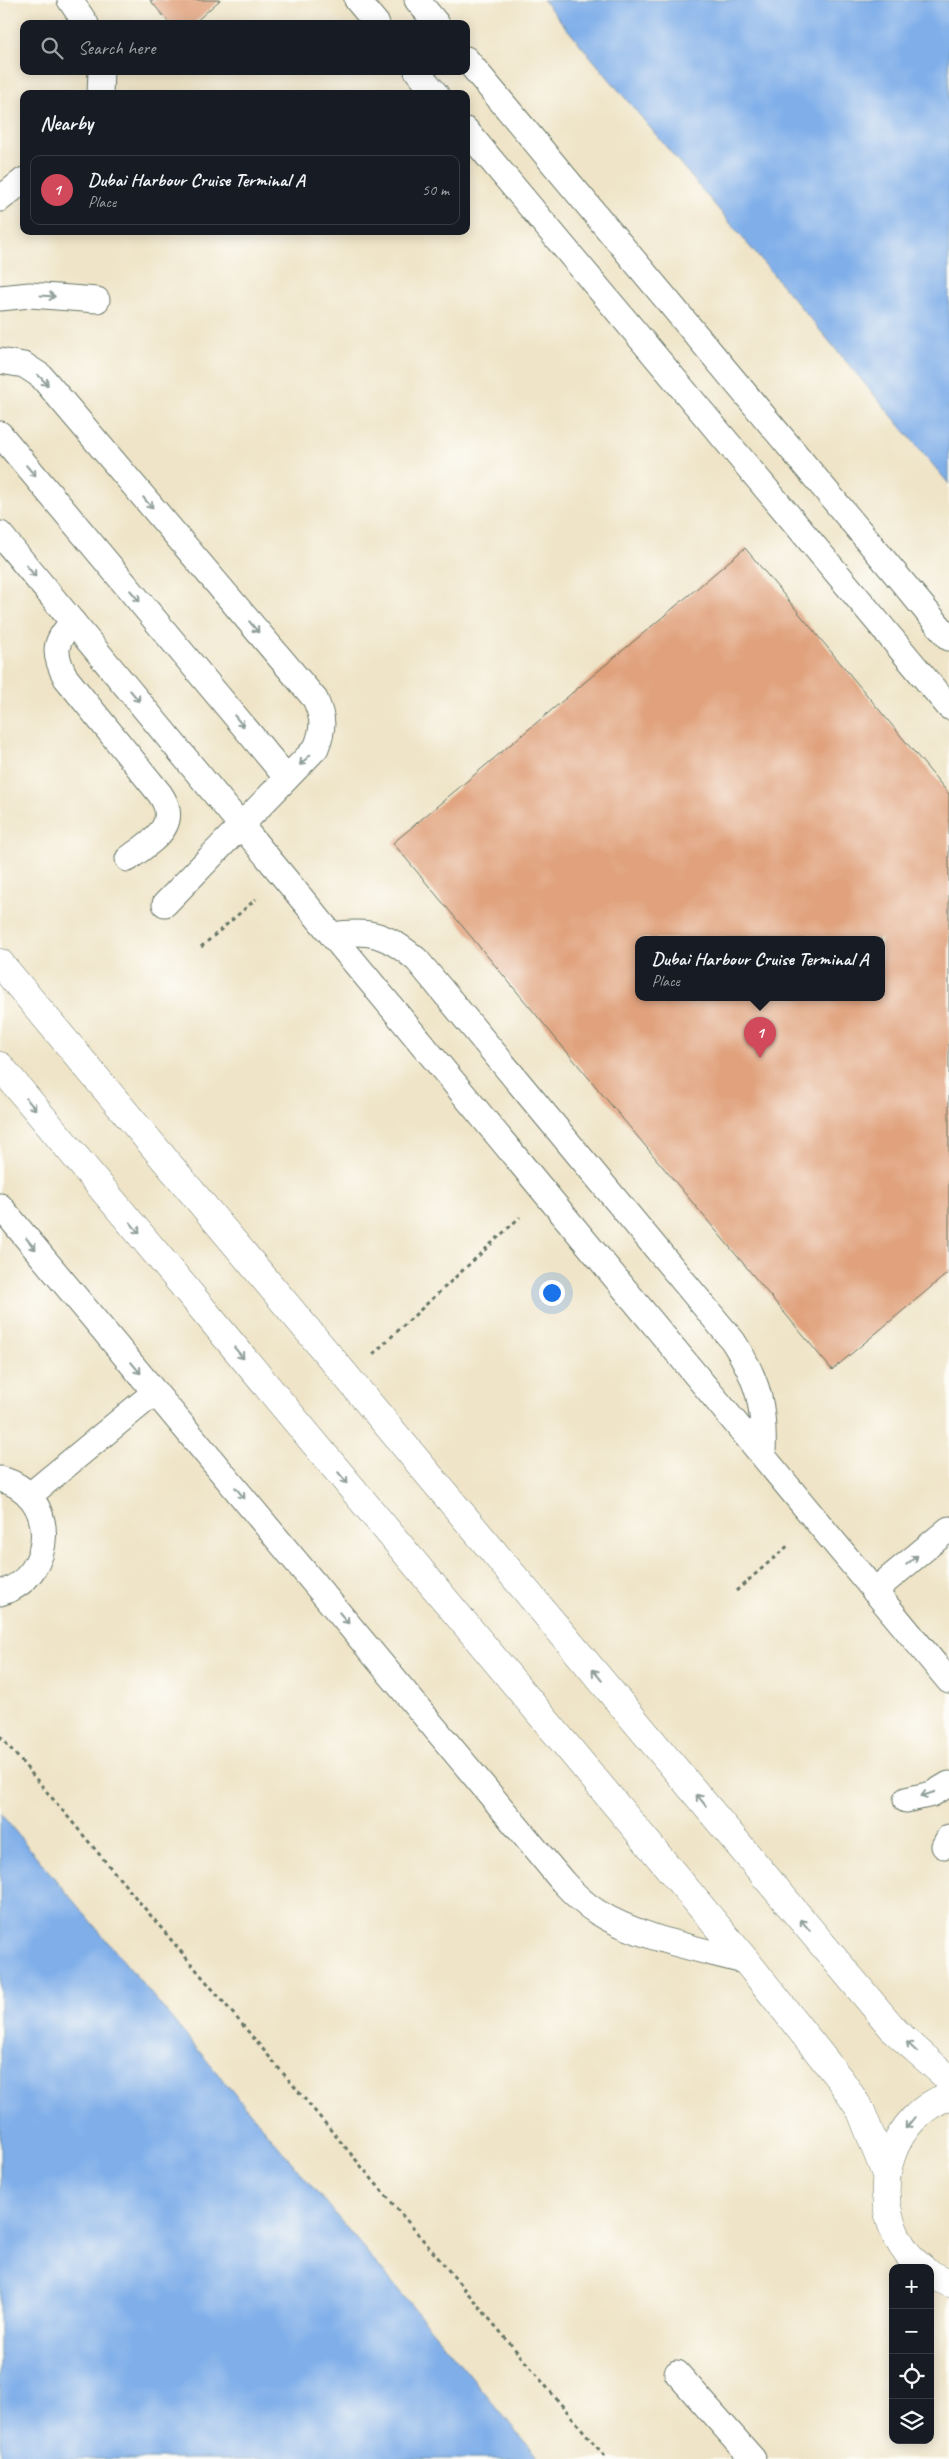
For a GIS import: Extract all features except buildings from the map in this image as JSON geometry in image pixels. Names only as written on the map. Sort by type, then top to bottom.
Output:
[{"type":"street","points":[[0,963],[895,2031],[949,2079]]},
{"type":"street","points":[[0,1066],[746,1962],[842,2082],[861,2111],[886,2172]]},
{"type":"street","points":[[918,2264],[901,2245],[890,2222],[884,2198],[886,2172],[895,2144],[912,2119],[936,2101],[949,2096]]},
{"type":"street","points":[[934,2276],[949,2283]]},
{"type":"lane","points":[[70,0],[83,20]]},
{"type":"lane","points":[[357,0],[374,20]]},
{"type":"lane","points":[[417,0],[434,20]]},
{"type":"lane","points":[[470,64],[949,638]]},
{"type":"lane","points":[[100,90],[101,75]]},
{"type":"lane","points":[[420,75],[433,90]]},
{"type":"lane","points":[[470,135],[949,706]]},
{"type":"lane","points":[[0,200],[20,183]]},
{"type":"lane","points":[[0,298],[30,295],[97,300]]},
{"type":"lane","points":[[0,361],[24,365],[41,376],[315,699],[322,715],[322,732],[316,748],[165,904]]},
{"type":"lane","points":[[0,434],[286,777]]},
{"type":"lane","points":[[0,534],[949,1681]]},
{"type":"lane","points":[[73,622],[58,641],[56,653],[59,665],[66,678],[166,802],[168,812],[163,830],[128,859]]},
{"type":"lane","points":[[332,935],[355,931],[378,934],[399,944],[417,960],[733,1341],[750,1368],[759,1395],[764,1424],[763,1456]]},
{"type":"lane","points":[[0,1206],[562,1882],[598,1912],[643,1933],[746,1962]]},
{"type":"lane","points":[[29,1496],[156,1392]]},
{"type":"lane","points":[[0,1479],[10,1481],[29,1496],[40,1514],[44,1535],[41,1557],[30,1575],[13,1590],[0,1593]]},
{"type":"lane","points":[[874,1591],[949,1529]]},
{"type":"lane","points":[[906,1800],[932,1794],[949,1784]]},
{"type":"lane","points":[[677,2373],[753,2459]]},
{"type":"path","points":[[201,947],[283,875]]},
{"type":"path","points":[[348,1377],[546,1193]]},
{"type":"path","points":[[736,1591],[817,1521]]},
{"type":"path","points":[[0,1736],[607,2459]]},
{"type":"water","points":[[543,0],[949,0],[949,484]]},
{"type":"water","points":[[0,1813],[487,2396],[539,2459],[0,2459]]},
{"type":"place","name":"Dubai Harbour Cruise Terminal A","points":[[760,1058]]}]
